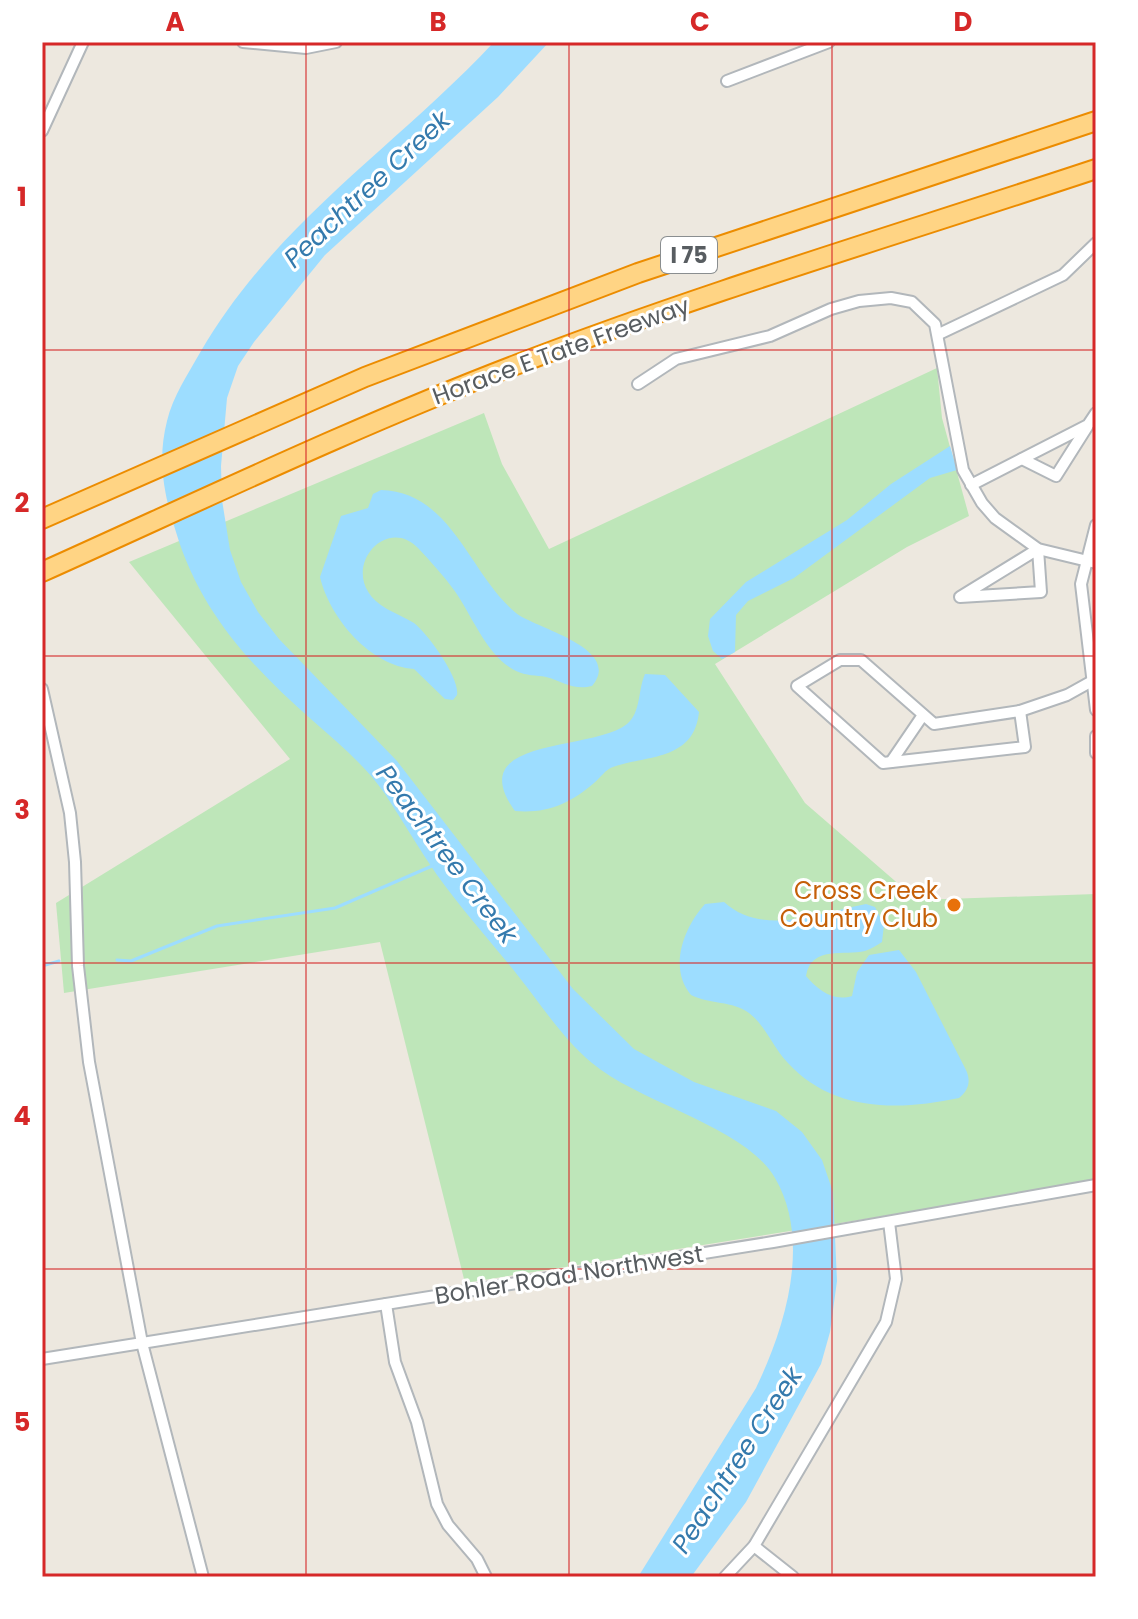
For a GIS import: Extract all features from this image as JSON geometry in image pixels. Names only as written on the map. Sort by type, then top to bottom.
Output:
[{"type":"highway","name":"Horace E Tate Freeway","points":[[42,519],[365,377],[638,273],[1096,121]]},
{"type":"highway","name":"Horace E Tate Freeway","points":[[42,572],[310,451],[491,374],[650,316],[1096,169]]},
{"type":"street","points":[[42,131],[83,42]]},
{"type":"street","points":[[243,42],[306,48],[336,42]]},
{"type":"street","points":[[727,81],[829,42]]},
{"type":"street","points":[[939,334],[1063,275],[1096,243]]},
{"type":"street","points":[[638,384],[676,359],[770,336],[859,301],[891,298],[912,302],[929,315],[939,334],[956,438],[971,485],[995,518],[1038,549],[1096,563]]},
{"type":"street","points":[[1022,459],[1056,476],[1096,413]]},
{"type":"street","points":[[971,485],[1088,425]]},
{"type":"street","points":[[1096,525],[1084,560],[1081,607],[1096,710]]},
{"type":"street","points":[[1038,549],[1041,592],[960,597],[1012,565],[1038,549]]},
{"type":"street","points":[[1020,711],[1025,747],[883,763],[797,686],[840,660],[861,660],[934,724],[1020,711],[1067,695],[1094,680]]},
{"type":"street","points":[[42,689],[70,813],[83,1024],[142,1343],[203,1577]]},
{"type":"street","points":[[891,762],[923,715]]},
{"type":"street","points":[[1096,736],[1096,753]]},
{"type":"street","name":"Bohler Road Northwest","points":[[42,1359],[773,1242],[1096,1185]]},
{"type":"street","points":[[725,1577],[754,1546],[886,1322],[896,1279],[889,1222]]},
{"type":"street","points":[[386,1304],[395,1362],[417,1422],[437,1504],[448,1525],[477,1559],[486,1577]]},
{"type":"street","points":[[754,1546],[793,1577]]},
{"type":"green space","points":[[937,368],[942,418],[969,516],[907,547],[715,664],[805,803],[917,900],[1096,894],[1096,1182],[465,1283],[380,942],[64,993],[56,903],[290,759],[129,562],[484,413],[502,464],[549,549]]},
{"type":"water","name":"Peachtree Creek","points":[[494,42],[549,42],[498,97],[325,255],[254,342],[238,366],[227,398],[221,466],[222,500],[230,550],[241,582],[258,612],[279,639],[397,761],[573,989],[634,1049],[694,1082],[776,1111],[802,1132],[822,1160],[833,1192],[837,1281],[830,1332],[821,1364],[746,1502],[691,1577],[638,1577],[756,1388],[776,1339],[785,1312],[793,1256],[792,1229],[786,1203],[775,1178],[761,1160],[741,1144],[613,1078],[582,1054],[563,1033],[447,888],[369,773],[268,679],[230,636],[213,612],[186,561],[163,477],[164,435],[173,403],[231,305],[301,224]]},
{"type":"water","points":[[950,446],[957,470],[930,478],[794,578],[748,601],[736,615],[735,652],[722,659],[713,651],[708,636],[710,619],[746,582],[847,520],[891,484]]},
{"type":"water","points":[[381,490],[405,494],[425,505],[443,520],[485,578],[516,613],[587,650],[596,661],[599,673],[592,686],[574,686],[527,675],[506,665],[488,646],[446,579],[418,548],[404,539],[391,538],[378,543],[363,567],[364,581],[371,596],[387,609],[414,623],[427,636],[454,678],[457,695],[453,700],[445,699],[414,669],[383,659],[355,638],[333,609],[320,577],[341,516],[368,508],[373,494]]},
{"type":"water","points":[[645,674],[665,675],[699,712],[688,740],[667,753],[610,768],[585,790],[558,806],[538,811],[515,811],[503,787],[505,770],[517,758],[538,750],[610,733],[627,724],[635,714]]},
{"type":"water","points":[[724,902],[739,913],[774,920],[811,917],[866,904],[875,907],[884,925],[882,942],[865,951],[822,956],[809,966],[806,976],[826,994],[852,996],[857,972],[869,955],[899,950],[916,972],[966,1070],[969,1082],[965,1092],[959,1098],[913,1105],[867,1104],[845,1099],[824,1091],[787,1062],[749,1013],[736,1006],[691,995],[681,973],[685,936],[705,904]]},
{"type":"waterway","name":"Peachtree Creek","points":[[117,960],[131,961],[217,926],[335,908],[432,866]]},
{"type":"waterway","points":[[42,966],[59,961]]},
{"type":"place","name":"Cross Creek Country Club","points":[[954,905]]}]
